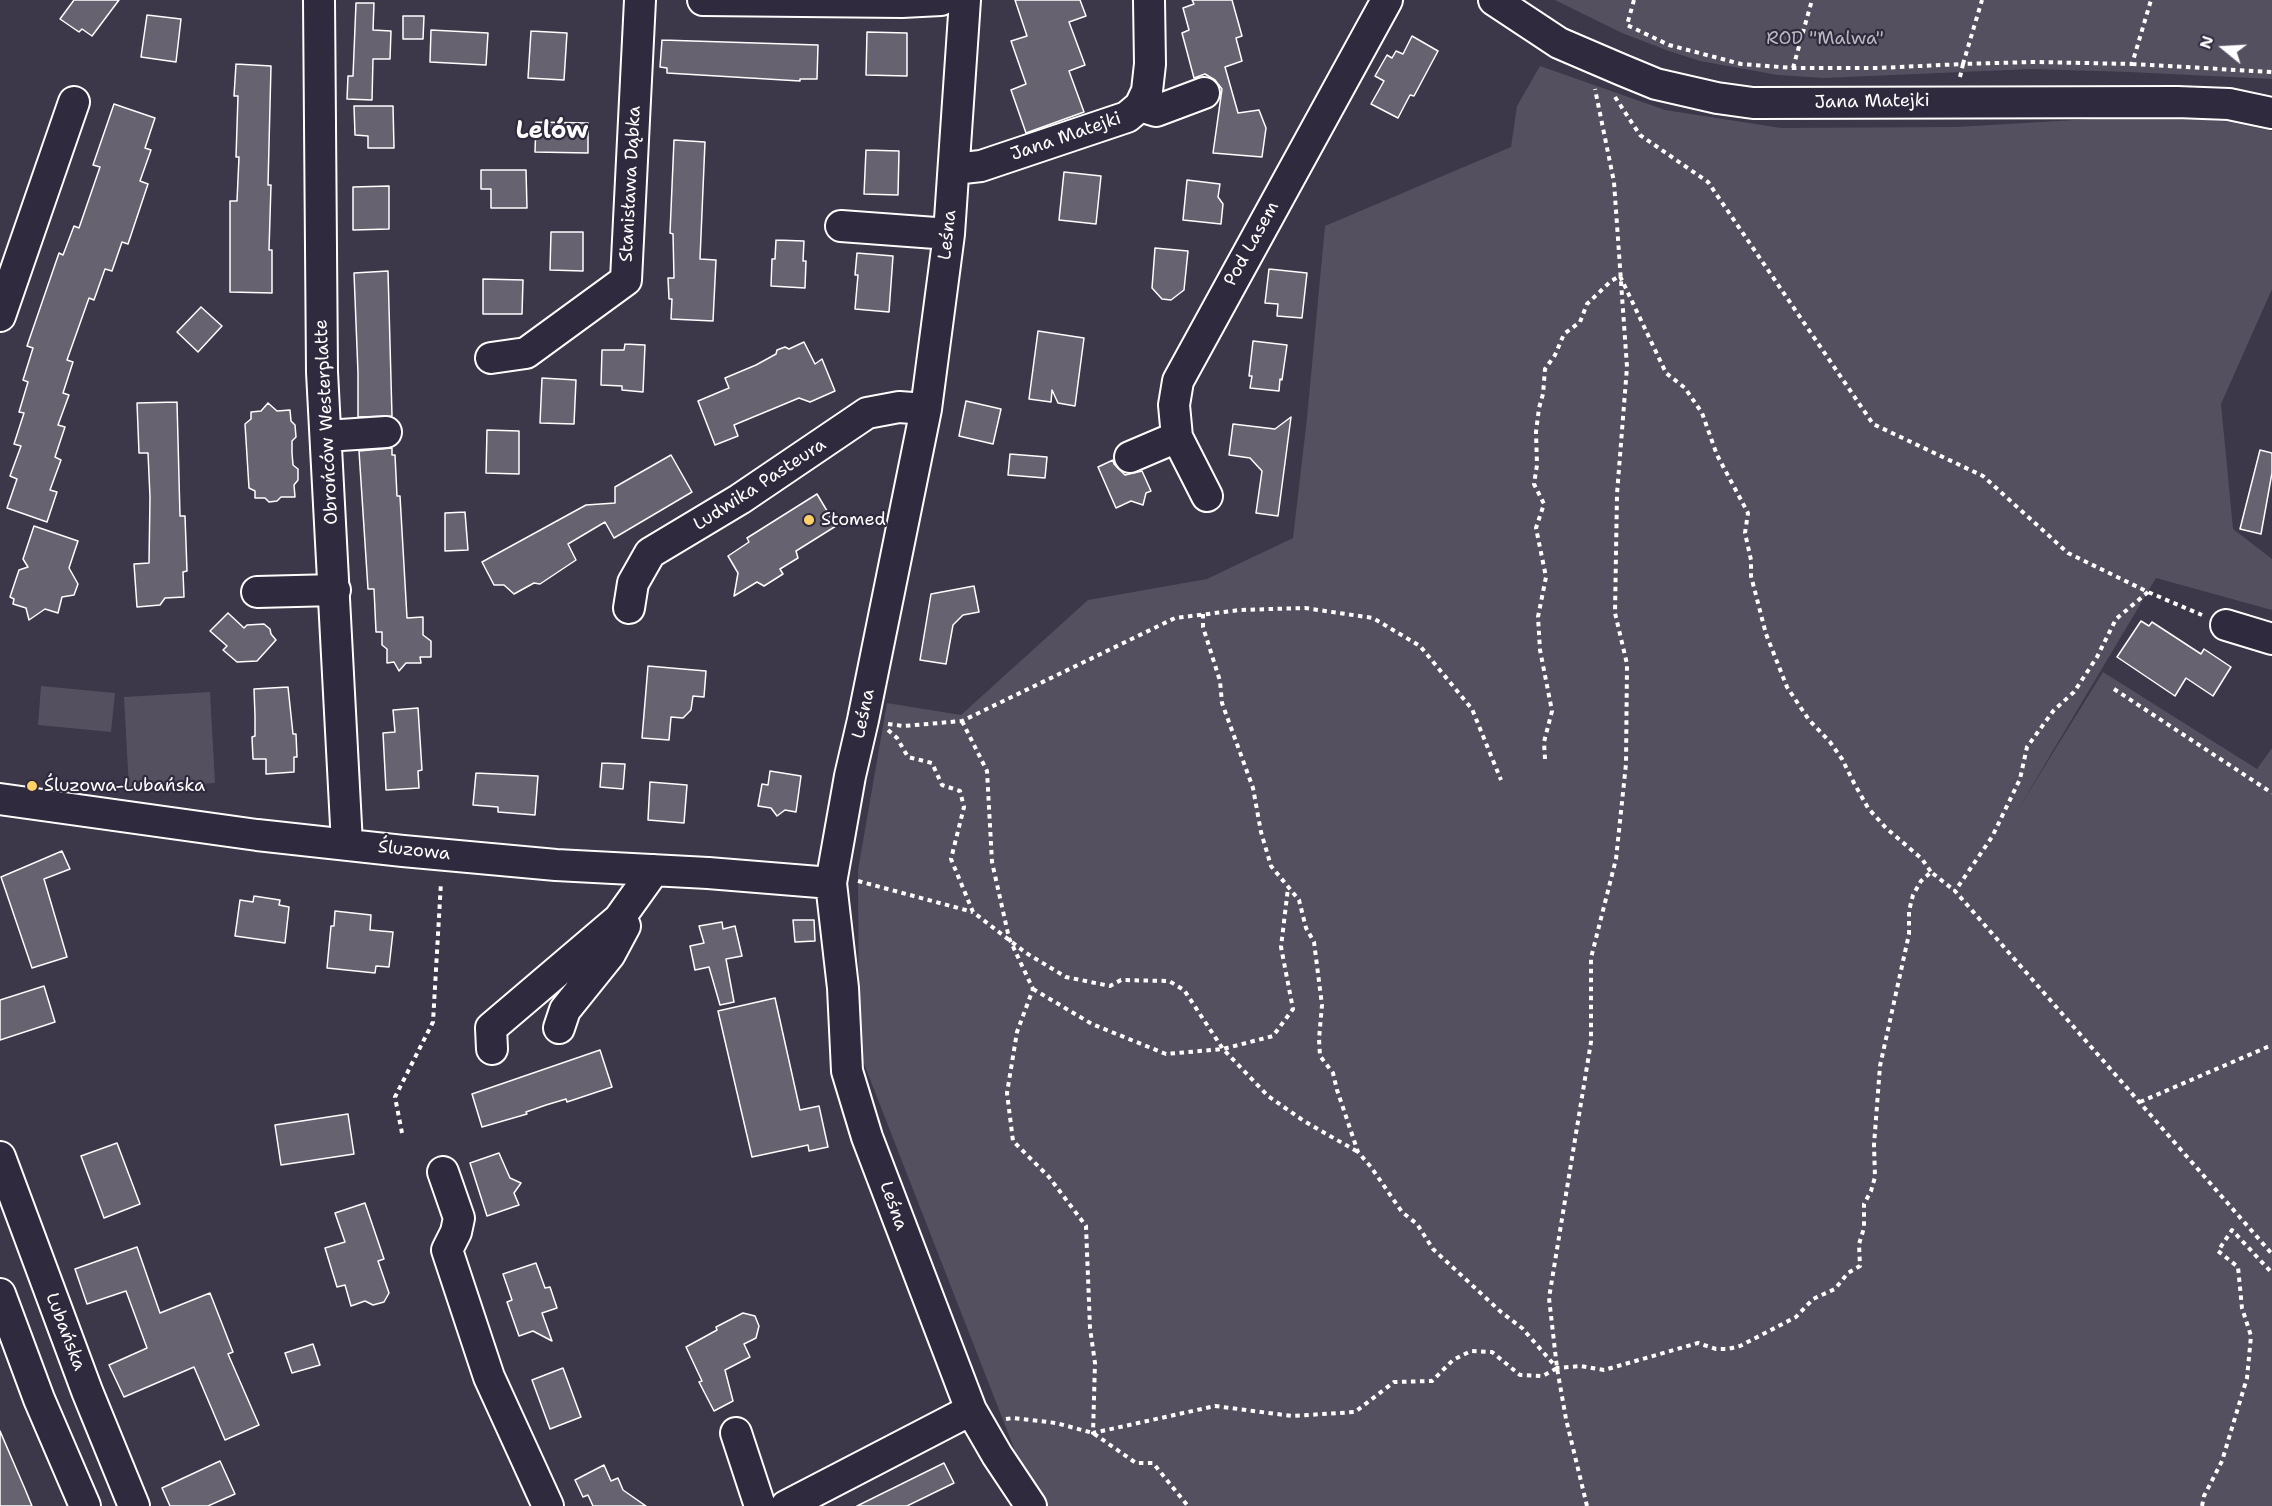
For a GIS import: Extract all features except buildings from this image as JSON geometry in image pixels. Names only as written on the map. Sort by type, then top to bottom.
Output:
[{"type":"street","name":"Obrońców Westerplatte","points":[[319,0],[322,372],[347,844]]},
{"type":"street","name":"Stanisława Dąbka","points":[[490,358],[526,353],[626,280],[640,0]]},
{"type":"street","points":[[703,0],[902,2],[941,0]]},
{"type":"street","name":"Leśna","points":[[966,0],[949,234],[926,410],[870,721],[850,776],[831,882],[843,988],[847,1071],[867,1137],[975,1418],[1031,1506]]},
{"type":"street","name":"Jana Matejki","points":[[954,169],[981,166],[1127,117],[1140,106],[1147,91],[1150,64],[1149,0]]},
{"type":"street","name":"Pod Lasem","points":[[1207,496],[1177,437],[1174,405],[1178,381],[1387,0]]},
{"type":"street","name":"Jana Matejki","points":[[1494,0],[1559,43],[1588,56],[1656,84],[1717,98],[1752,103],[1798,104],[1955,101],[2177,102],[2229,104],[2272,113]]},
{"type":"street","points":[[1140,106],[1156,111],[1204,93]]},
{"type":"street","points":[[0,316],[74,102]]},
{"type":"street","points":[[841,226],[949,234]]},
{"type":"street","name":"Ludwika Pasteura","points":[[629,608],[633,583],[650,553],[740,499],[867,413],[899,407],[926,410]]},
{"type":"street","points":[[326,436],[386,432]]},
{"type":"street","points":[[1130,457],[1177,437]]},
{"type":"street","points":[[257,592],[335,590]]},
{"type":"street","points":[[2226,625],[2272,639]]},
{"type":"street","name":"Śluzowa","points":[[0,799],[257,835],[442,854],[555,865],[831,882]]},
{"type":"street","points":[[559,1028],[565,1010],[610,954],[654,870]]},
{"type":"street","points":[[492,1049],[491,1028],[619,920],[654,870]]},
{"type":"street","name":"Lubańska","points":[[0,1157],[87,1390],[134,1506]]},
{"type":"street","points":[[442,1172],[459,1218],[456,1232],[447,1250],[489,1377],[548,1506]]},
{"type":"street","points":[[0,1294],[39,1399],[85,1506]]},
{"type":"street","points":[[786,1506],[975,1418]]},
{"type":"street","points":[[736,1433],[760,1506]]},
{"type":"path","points":[[1634,0],[1627,25],[1668,45],[1741,64],[1793,68],[1878,68],[2035,62],[2132,64],[2272,72]]},
{"type":"path","points":[[1793,68],[1812,0]]},
{"type":"path","points":[[1955,101],[1963,64],[1983,0]]},
{"type":"path","points":[[2132,64],[2151,0]]},
{"type":"path","points":[[1587,1506],[1566,1419],[1557,1368],[1549,1298],[1591,1042],[1591,958],[1616,859],[1626,764],[1627,664],[1615,613],[1617,494],[1627,367],[1614,182],[1588,56]]},
{"type":"path","points":[[1588,56],[1640,135],[1708,182],[1873,424],[1983,476],[2068,553],[2148,592],[2226,625]]},
{"type":"path","points":[[1545,759],[1544,742],[1552,711],[1540,650],[1538,617],[1546,577],[1536,528],[1544,504],[1534,484],[1537,465],[1536,432],[1545,369],[1555,355],[1564,334],[1580,322],[1587,304],[1611,281],[1620,276]]},
{"type":"path","points":[[1620,276],[1666,373],[1685,388],[1702,412],[1717,455],[1748,513],[1745,533],[1751,560],[1751,576],[1767,634],[1787,687],[1809,720],[1830,742],[1842,759],[1868,808],[1886,828],[1922,860],[1931,872],[1964,900],[2272,1254]]},
{"type":"path","points":[[1955,891],[1997,827],[2020,779],[2027,747],[2054,710],[2074,692],[2097,657],[2116,619],[2148,592]]},
{"type":"path","points":[[870,721],[904,726],[962,721],[1175,618],[1240,609],[1305,608],[1373,618],[1420,646],[1472,709],[1501,780]]},
{"type":"path","points":[[1203,614],[1203,627],[1220,681],[1222,703],[1253,788],[1271,866],[1299,900],[1306,928],[1314,942],[1322,1005],[1320,1056],[1333,1073],[1358,1152]]},
{"type":"path","points":[[2114,689],[2272,793]]},
{"type":"path","points":[[870,721],[897,738],[908,757],[932,762],[942,785],[960,790],[964,807],[951,859],[973,912]]},
{"type":"path","points":[[962,721],[987,771],[992,862],[1009,938],[1033,989],[1092,1024],[1166,1054],[1222,1049],[1273,1036],[1293,1009],[1281,947],[1288,888]]},
{"type":"path","points":[[402,1133],[394,1097],[433,1022],[442,854]]},
{"type":"path","points":[[1093,1433],[1215,1406],[1292,1416],[1355,1412],[1394,1382],[1432,1381],[1453,1360],[1471,1351],[1492,1352],[1520,1375],[1543,1376],[1557,1368],[1581,1366],[1604,1370],[1698,1343],[1716,1349],[1740,1346],[1796,1317],[1813,1299],[1835,1289],[1848,1273],[1860,1266],[1859,1244],[1864,1228],[1864,1204],[1875,1177],[1874,1145],[1880,1066],[1909,934],[1912,895],[1921,881],[1931,872]]},
{"type":"path","points":[[831,882],[851,879],[973,912],[1026,953],[1066,977],[1110,986],[1121,980],[1168,981],[1184,990],[1222,1049],[1268,1096],[1358,1152],[1402,1212],[1417,1224],[1433,1249],[1522,1328],[1557,1368]]},
{"type":"path","points":[[1033,989],[1017,1032],[1007,1093],[1013,1142],[1049,1177],[1086,1226],[1090,1328],[1095,1363],[1093,1433]]},
{"type":"path","points":[[2140,1102],[2272,1045]]},
{"type":"path","points":[[2202,1506],[2204,1497],[2222,1461],[2247,1378],[2251,1336],[2242,1308],[2238,1267],[2218,1251],[2232,1230],[2272,1273]]},
{"type":"path","points":[[975,1418],[1013,1418],[1056,1423],[1093,1433],[1136,1463],[1153,1463],[1188,1506]]},
{"type":"green space","name":"ROD \"Malwa\"","points":[[1555,0],[2272,0],[2272,79],[2032,69],[1824,78],[1778,75],[1700,61],[1666,50],[1622,33]]},
{"type":"green space","points":[[1540,66],[1665,110],[1781,128],[1956,127],[2161,115],[2230,122],[2272,131],[2272,289],[2221,404],[2233,529],[2272,559],[2272,610],[2156,578],[2017,811],[2103,672],[2257,769],[2272,748],[2272,1506],[1042,1506],[1021,1466],[859,1051],[858,870],[887,703],[961,715],[1088,600],[1207,579],[1293,538],[1325,226],[1511,147],[1517,106]]},
{"type":"green space","points":[[41,686],[115,693],[111,732],[38,725]]},
{"type":"green space","points":[[210,692],[215,783],[129,788],[124,697]]},
{"type":"place","name":"Stomed","points":[[809,520]]},
{"type":"place","name":"Śluzowa-Lubańska","points":[[32,786]]},
{"type":"district","name":"Lelów","points":[[552,132]]}]
